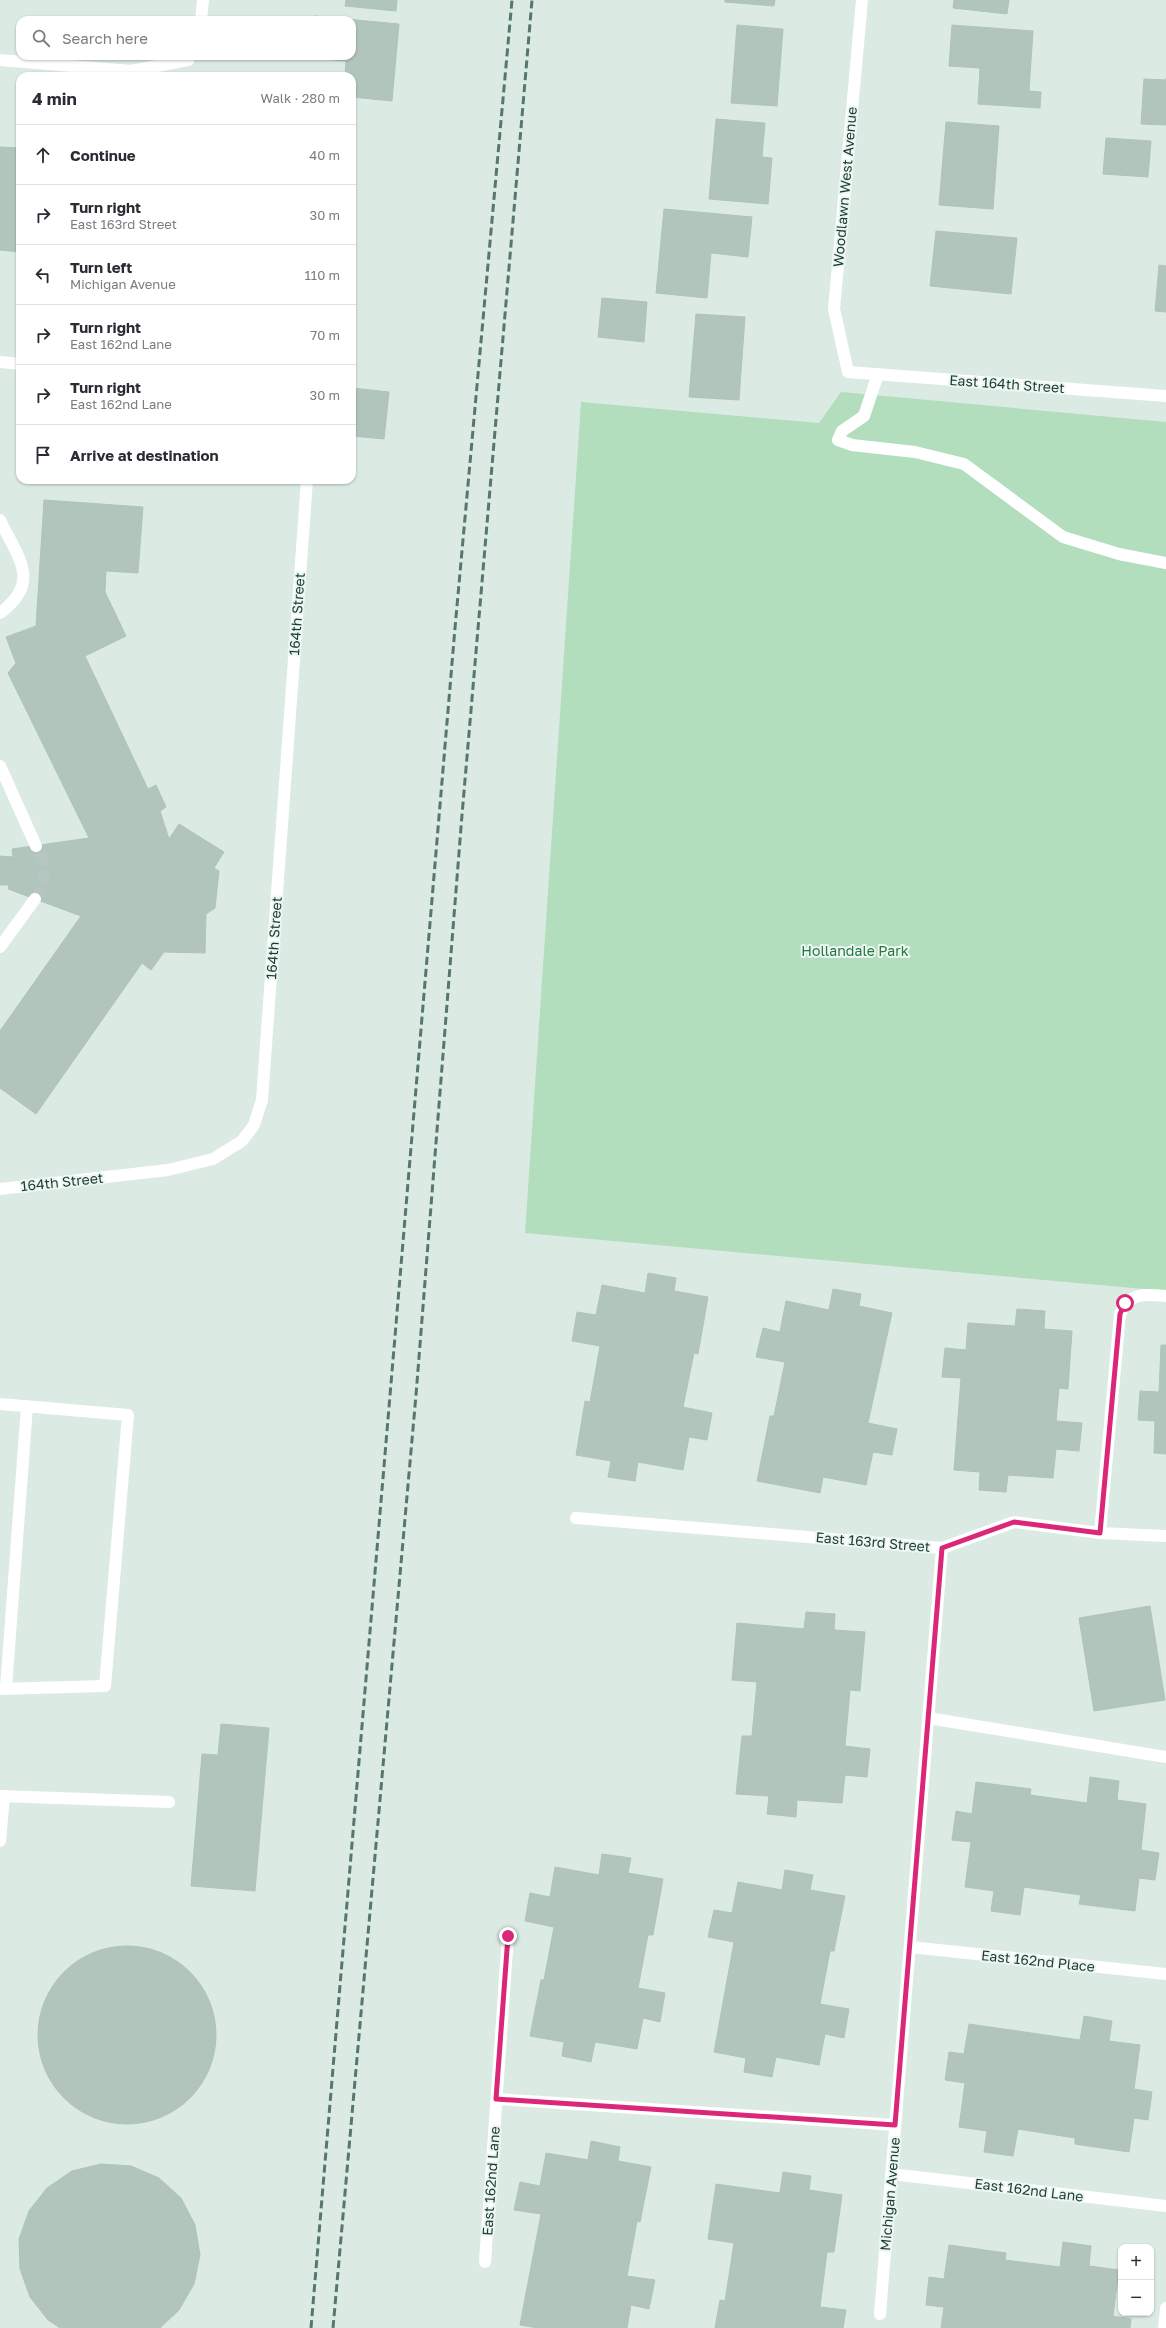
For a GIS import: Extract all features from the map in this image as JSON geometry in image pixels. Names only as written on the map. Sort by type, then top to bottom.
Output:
[{"type":"street","points":[[201,16],[203,0]]},
{"type":"street","name":"Woodlawn West Avenue","points":[[848,372],[834,309],[862,0]]},
{"type":"street","points":[[0,60],[131,71],[179,60]]},
{"type":"street","points":[[0,362],[16,364]]},
{"type":"street","name":"East 164th Street","points":[[848,372],[1166,396]]},
{"type":"street","points":[[878,374],[864,416],[842,431],[838,440],[852,445],[915,452],[964,464],[1063,537],[1120,554],[1166,563]]},
{"type":"street","name":"164th Street","points":[[0,1189],[168,1170],[213,1159],[242,1141],[254,1125],[262,1100],[307,484]]},
{"type":"street","points":[[0,520],[24,570],[23,589],[15,602],[0,613]]},
{"type":"street","points":[[0,766],[36,846]]},
{"type":"street","points":[[0,947],[35,899]]},
{"type":"street","points":[[1100,1533],[1120,1314],[1125,1303],[1134,1297],[1148,1294],[1166,1296]]},
{"type":"street","points":[[0,1404],[27,1406],[128,1415],[105,1686],[3,1689],[27,1406]]},
{"type":"street","name":"East 163rd Street","points":[[576,1518],[942,1548],[1014,1522],[1100,1533],[1166,1536]]},
{"type":"street","name":"Michigan Avenue","points":[[880,2314],[942,1548]]},
{"type":"street","points":[[928,1718],[1166,1757]]},
{"type":"street","points":[[0,1841],[2,1796],[169,1802]]},
{"type":"street","name":"East 162nd Lane","points":[[485,2262],[508,1936]]},
{"type":"street","name":"East 162nd Place","points":[[910,1947],[1166,1974]]},
{"type":"street","points":[[496,2099],[895,2125]]},
{"type":"street","name":"East 162nd Lane","points":[[891,2174],[1166,2206]]},
{"type":"street","points":[[1164,2328],[1166,2308]]},
{"type":"green space","name":"Hollandale Park","points":[[841,392],[1166,422],[1166,1291],[525,1233],[581,402],[819,423]]},
{"type":"building","points":[[346,0],[397,0],[396,11],[345,6]]},
{"type":"building","points":[[725,0],[775,0],[774,6],[725,2]]},
{"type":"building","points":[[954,0],[1009,0],[1007,14],[953,8]]},
{"type":"building","points":[[356,20],[399,24],[392,101],[356,97],[356,72],[345,72],[346,61],[334,60],[356,60]]},
{"type":"building","points":[[737,25],[783,29],[777,106],[731,103]]},
{"type":"building","points":[[952,25],[1033,31],[1029,91],[1041,92],[1040,108],[978,104],[980,68],[949,66]]},
{"type":"building","points":[[1144,79],[1166,80],[1166,125],[1141,124]]},
{"type":"building","points":[[716,119],[765,123],[762,157],[772,158],[768,204],[709,199]]},
{"type":"building","points":[[946,122],[999,126],[993,209],[939,205]]},
{"type":"building","points":[[1106,138],[1151,141],[1148,177],[1103,174]]},
{"type":"building","points":[[0,147],[16,148],[16,252],[0,250]]},
{"type":"building","points":[[664,209],[752,217],[748,257],[711,253],[707,298],[656,293]]},
{"type":"building","points":[[936,231],[1017,238],[1011,294],[930,286]]},
{"type":"building","points":[[1159,265],[1166,266],[1166,312],[1155,311]]},
{"type":"building","points":[[602,298],[647,302],[644,342],[598,337]]},
{"type":"building","points":[[696,314],[745,317],[739,400],[689,397]]},
{"type":"building","points":[[356,388],[389,392],[384,439],[356,436]]},
{"type":"building","points":[[44,500],[143,507],[138,573],[106,571],[105,592],[126,636],[85,656],[148,789],[156,785],[166,807],[160,811],[169,839],[179,824],[224,852],[214,868],[219,871],[215,908],[206,914],[205,953],[164,952],[151,970],[142,963],[36,1114],[0,1088],[0,1031],[81,916],[8,889],[9,885],[0,885],[0,856],[13,857],[12,849],[89,838],[8,673],[16,663],[6,637],[36,626]]},
{"type":"building","points":[[648,1273],[676,1278],[674,1291],[708,1297],[698,1354],[694,1353],[683,1407],[712,1413],[707,1440],[689,1437],[683,1470],[638,1462],[635,1481],[608,1477],[611,1461],[576,1455],[585,1401],[590,1402],[600,1346],[572,1341],[577,1312],[596,1315],[602,1285],[645,1293]]},
{"type":"building","points":[[833,1289],[861,1294],[859,1306],[892,1313],[868,1423],[897,1429],[892,1455],[873,1452],[866,1485],[823,1477],[820,1493],[757,1481],[770,1416],[774,1416],[785,1362],[756,1357],[763,1328],[780,1332],[786,1301],[829,1310]]},
{"type":"building","points":[[1017,1309],[1045,1311],[1044,1329],[1072,1331],[1068,1389],[1059,1388],[1056,1421],[1082,1423],[1079,1451],[1056,1449],[1053,1478],[1008,1475],[1006,1492],[979,1490],[980,1472],[954,1470],[961,1378],[942,1377],[945,1348],[966,1350],[968,1323],[1015,1326]]},
{"type":"building","points":[[1161,1345],[1166,1345],[1166,1454],[1154,1453],[1155,1421],[1138,1420],[1140,1391],[1159,1392]]},
{"type":"building","points":[[1150,1606],[1165,1700],[1094,1711],[1079,1618]]},
{"type":"building","points":[[806,1612],[835,1614],[834,1630],[865,1632],[860,1691],[850,1690],[845,1746],[870,1749],[867,1777],[845,1775],[842,1803],[797,1800],[796,1817],[767,1814],[769,1796],[736,1794],[742,1736],[752,1736],[757,1682],[732,1680],[737,1623],[804,1629]]},
{"type":"building","points":[[221,1724],[269,1728],[255,1891],[191,1886],[202,1754],[218,1755]]},
{"type":"building","points":[[1090,1777],[1119,1781],[1117,1800],[1146,1804],[1141,1850],[1159,1853],[1155,1880],[1139,1878],[1135,1911],[1079,1904],[1081,1895],[1024,1887],[1020,1915],[991,1911],[994,1891],[965,1887],[971,1842],[952,1840],[956,1811],[972,1814],[976,1782],[1031,1789],[1030,1795],[1087,1803]]},
{"type":"building","points":[[602,1854],[631,1858],[628,1873],[663,1879],[653,1935],[648,1935],[638,1988],[665,1993],[660,2022],[643,2018],[637,2049],[595,2042],[591,2062],[562,2056],[564,2042],[530,2036],[541,1980],[544,1980],[554,1927],[525,1921],[530,1893],[550,1897],[555,1867],[599,1875]]},
{"type":"building","points":[[785,1870],[813,1875],[810,1890],[845,1896],[834,1951],[830,1951],[820,2004],[849,2009],[844,2038],[825,2034],[819,2065],[776,2057],[772,2077],[744,2072],[746,2058],[714,2052],[734,1942],[708,1937],[714,1910],[732,1913],[738,1882],[782,1890]]},
{"type":"building","points":[[127,1946],[144,1948],[161,1953],[176,1961],[190,1972],[201,1986],[209,2001],[214,2018],[216,2035],[214,2052],[209,2069],[201,2084],[190,2098],[176,2109],[161,2117],[144,2122],[127,2124],[110,2122],[93,2117],[78,2109],[64,2098],[53,2084],[45,2069],[40,2052],[38,2035],[40,2018],[45,2001],[53,1986],[64,1972],[78,1961],[93,1953],[110,1948]]},
{"type":"building","points":[[1084,2016],[1112,2021],[1109,2041],[1140,2045],[1134,2089],[1152,2092],[1148,2120],[1134,2118],[1129,2152],[1075,2144],[1075,2138],[1018,2129],[1013,2156],[984,2152],[987,2131],[959,2127],[965,2083],[945,2080],[949,2052],[964,2054],[969,2024],[1080,2040]]},
{"type":"building","points":[[591,2141],[620,2147],[618,2161],[651,2167],[640,2222],[637,2221],[627,2276],[655,2280],[649,2309],[631,2305],[627,2328],[538,2328],[520,2325],[541,2214],[514,2210],[520,2182],[540,2186],[546,2153],[588,2160]]},
{"type":"building","points":[[101,2164],[131,2166],[159,2178],[181,2198],[195,2225],[200,2255],[194,2284],[179,2310],[160,2328],[60,2328],[48,2320],[30,2297],[20,2269],[19,2239],[29,2211],[47,2188],[72,2171]]},
{"type":"building","points":[[783,2172],[811,2176],[809,2190],[842,2195],[834,2252],[827,2252],[820,2307],[846,2310],[843,2328],[715,2328],[720,2300],[725,2301],[734,2243],[708,2239],[716,2184],[780,2193]]},
{"type":"building","points":[[1063,2242],[1091,2246],[1089,2266],[1118,2270],[1113,2316],[1131,2319],[1130,2328],[941,2328],[944,2307],[926,2305],[929,2277],[944,2279],[949,2245],[1006,2253],[1005,2260],[1060,2267]]},
{"type":"tunnel","points":[[35,899],[43,879],[43,866],[36,846]]},
{"type":"railway","points":[[311,2328],[455,628],[512,0]]},
{"type":"railway","points":[[333,2328],[416,1395],[462,815],[532,0]]},
{"type":"route","points":[[508,1936],[496,2099],[895,2125],[942,1548],[1014,1522],[1100,1533],[1120,1314],[1125,1303]]}]
